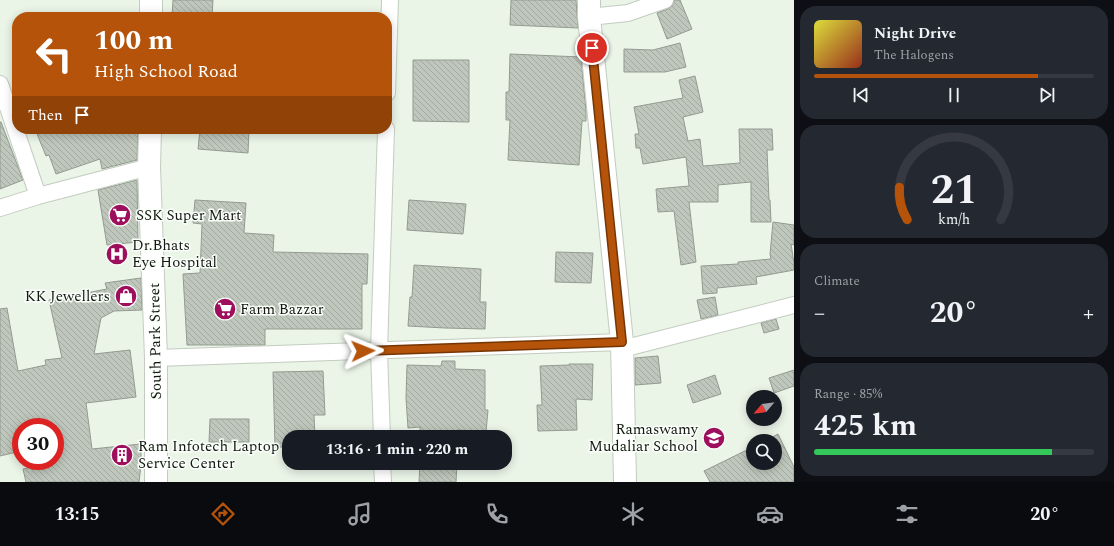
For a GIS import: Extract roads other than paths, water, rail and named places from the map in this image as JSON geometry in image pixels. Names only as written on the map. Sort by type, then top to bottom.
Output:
[{"type":"street","points":[[151,0],[151,12]]},
{"type":"street","points":[[390,0],[390,12]]},
{"type":"street","points":[[624,482],[622,346],[589,9],[628,13],[665,0]]},
{"type":"street","points":[[0,84],[12,119]]},
{"type":"street","points":[[17,134],[38,196]]},
{"type":"street","name":"South Park Street","points":[[150,134],[149,167],[156,358],[156,482]]},
{"type":"street","points":[[382,430],[379,351],[386,134]]},
{"type":"street","points":[[0,208],[38,196],[149,167]]},
{"type":"street","points":[[156,358],[379,351],[622,346],[794,305]]},
{"type":"street","points":[[382,470],[383,482]]},
{"type":"place","name":"SSK Super Mart","points":[[120,215]]},
{"type":"place","name":"Dr.Bhats Eye Hospital","points":[[117,254]]},
{"type":"place","name":"KK Jewellers","points":[[126,296]]},
{"type":"place","name":"Farm Bazzar","points":[[225,309]]},
{"type":"place","name":"Ramaswamy Mudaliar School","points":[[714,438]]},
{"type":"place","name":"Ram Infotech Laptop Service Center","points":[[122,455]]}]
